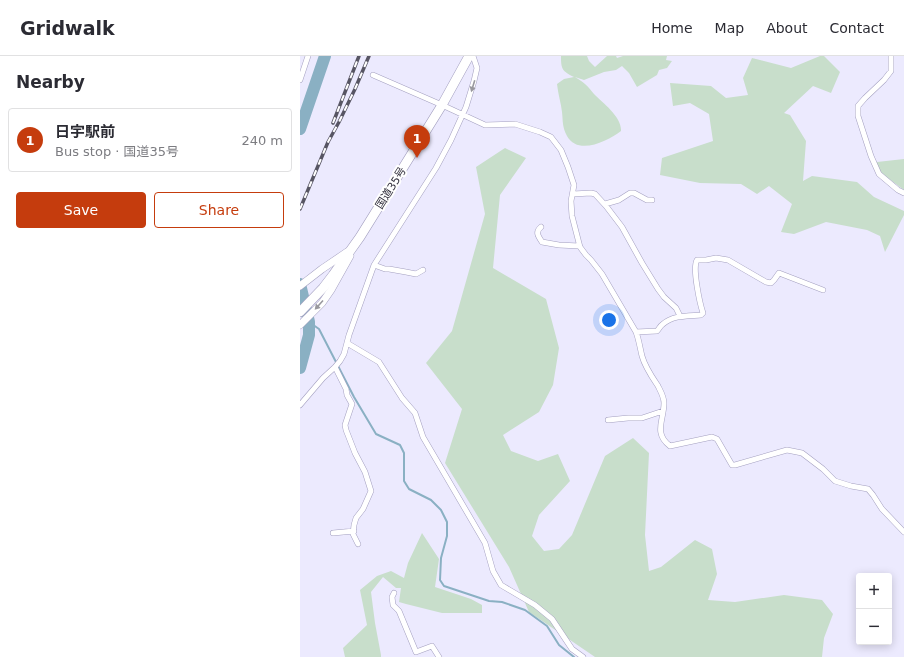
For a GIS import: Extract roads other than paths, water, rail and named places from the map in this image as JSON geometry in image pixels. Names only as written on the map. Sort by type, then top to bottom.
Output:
[{"type":"highway","name":"国道35号","points":[[300,312],[323,288],[360,237],[442,105],[469,56]]},
{"type":"street","points":[[300,80],[308,56]]},
{"type":"street","points":[[300,405],[323,378],[335,367],[344,354],[374,266],[436,168],[451,140],[466,107],[477,68],[474,56]]},
{"type":"street","points":[[891,56],[891,71],[858,106],[858,116],[871,156],[879,174],[898,190],[904,193]]},
{"type":"street","points":[[373,75],[485,125],[515,124],[551,137],[560,150],[574,185],[571,201],[572,216],[579,246],[602,274],[636,332],[642,358],[662,393],[664,403],[660,426],[665,442],[670,446],[712,437],[717,439],[732,465],[787,450],[802,453],[823,469],[835,481],[868,489],[882,509],[903,529]]},
{"type":"street","points":[[605,204],[619,200],[630,193],[634,193],[647,200],[652,200]]},
{"type":"street","points":[[572,194],[595,194],[605,204],[622,227],[642,263],[664,297],[676,308],[680,316]]},
{"type":"street","points":[[542,227],[539,229],[538,236],[542,242],[579,246]]},
{"type":"street","points":[[300,324],[322,303],[336,284],[360,237]]},
{"type":"street","points":[[300,286],[322,269],[351,250]]},
{"type":"street","points":[[636,332],[657,331],[667,320],[680,316],[701,315],[704,313],[697,288],[695,264],[697,260],[716,258],[728,260],[766,282],[771,283],[779,273],[823,290]]},
{"type":"street","points":[[374,266],[386,270],[389,269],[416,274],[424,270]]},
{"type":"street","points":[[347,343],[379,362],[402,398],[415,413],[423,437],[485,542],[493,571],[501,585],[535,605],[552,619],[572,649],[583,657]]},
{"type":"street","points":[[335,367],[352,404],[345,425],[346,430],[355,453],[365,472],[371,491],[363,509],[356,518],[354,525],[353,534],[358,544]]},
{"type":"street","points":[[608,420],[642,418],[663,411]]},
{"type":"street","points":[[333,533],[354,531]]},
{"type":"street","points":[[394,593],[392,597],[393,605],[399,611],[416,652],[432,646],[439,657]]},
{"type":"waterway","points":[[300,129],[325,56]]},
{"type":"waterway","points":[[300,284],[309,322],[309,335],[300,368]]},
{"type":"waterway","points":[[309,322],[319,329],[354,397],[376,434],[400,445],[404,453],[404,481],[409,489],[431,500],[441,510],[447,522],[447,536],[441,558],[440,580],[444,586],[489,601],[502,602],[525,610],[547,626],[559,645],[574,657]]},
{"type":"railway","points":[[333,123],[359,56]]},
{"type":"railway","points":[[300,209],[328,142],[355,89],[369,56]]},
{"type":"place","name":"日宇駅前","points":[[417,158]]}]
